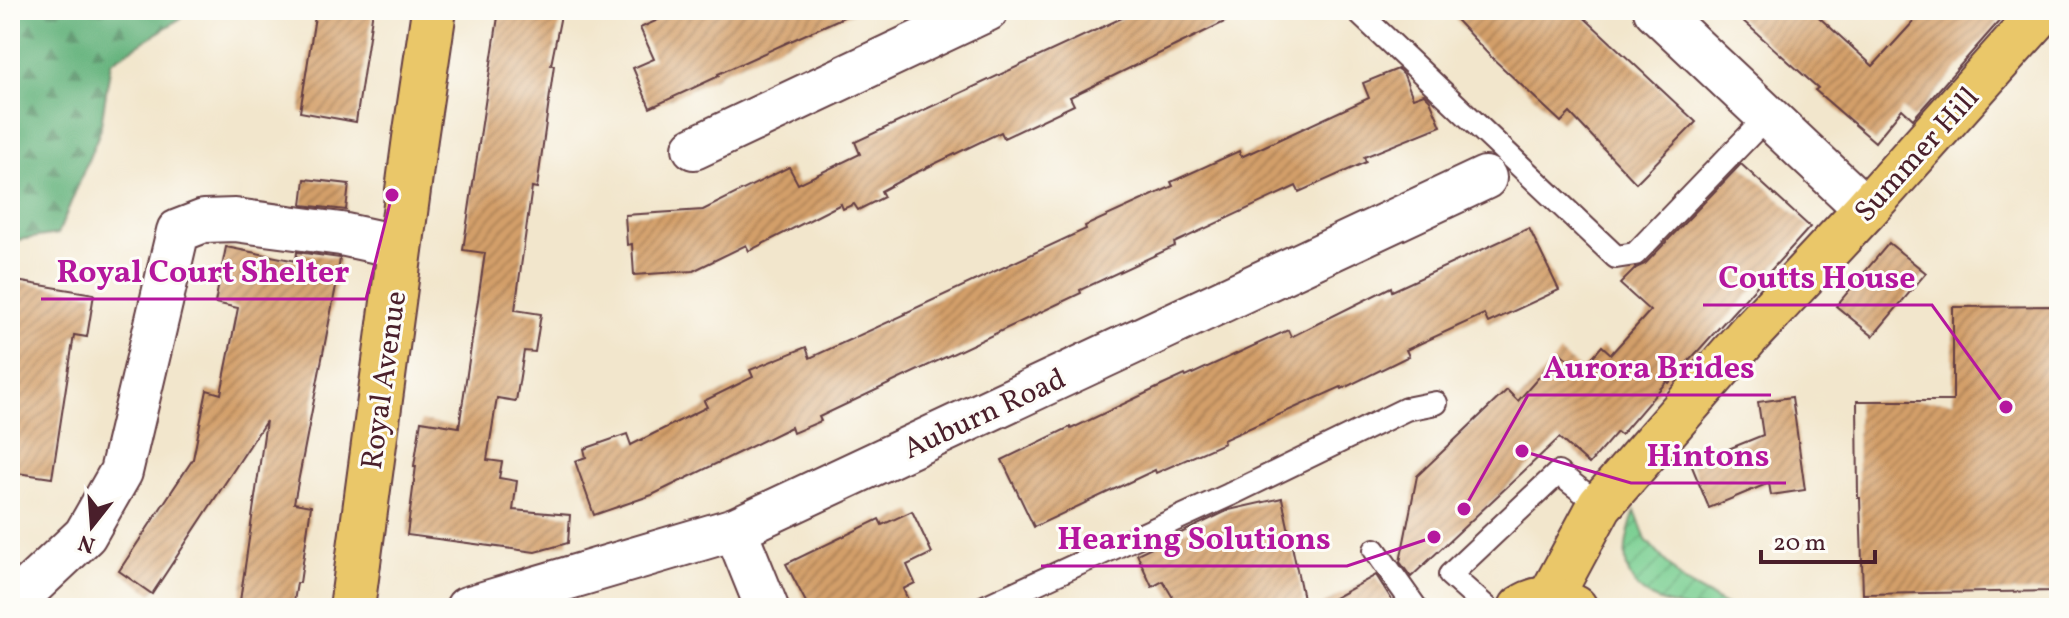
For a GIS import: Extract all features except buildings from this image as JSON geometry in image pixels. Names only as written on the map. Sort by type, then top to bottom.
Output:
[{"type":"main road","name":"Royal Avenue","points":[[352,608],[434,10]]},
{"type":"main road","name":"Summer Hill","points":[[1549,605],[1600,505],[1750,333],[2044,10]]},
{"type":"street","points":[[694,148],[987,10]]},
{"type":"street","points":[[1655,10],[1866,209]]},
{"type":"street","name":"Auburn Road","points":[[467,608],[735,529],[1485,178]]},
{"type":"street","points":[[31,586],[85,535],[121,472],[178,231],[204,221],[235,220],[341,234],[401,247]]},
{"type":"street","points":[[735,529],[767,608]]},
{"type":"lane","points":[[1356,10],[1616,257],[1635,254],[1768,116]]},
{"type":"lane","points":[[982,608],[1229,495],[1406,409],[1436,403]]},
{"type":"lane","points":[[1487,608],[1450,575],[1558,473],[1600,505]]},
{"type":"lane","points":[[1375,550],[1416,608]]},
{"type":"green space","points":[[10,10],[185,10],[181,18],[111,62],[100,131],[58,234],[10,241]]},
{"type":"green space","points":[[1635,511],[1646,540],[1684,582],[1731,608],[1670,605],[1642,592],[1628,572],[1626,561],[1628,536]]},
{"type":"place","name":"Royal Court Shelter","points":[[392,195]]},
{"type":"place","name":"Coutts House","points":[[2006,407]]},
{"type":"place","name":"Hintons","points":[[1522,451]]},
{"type":"place","name":"Aurora Brides","points":[[1464,509]]},
{"type":"place","name":"Hearing Solutions","points":[[1434,537]]}]
